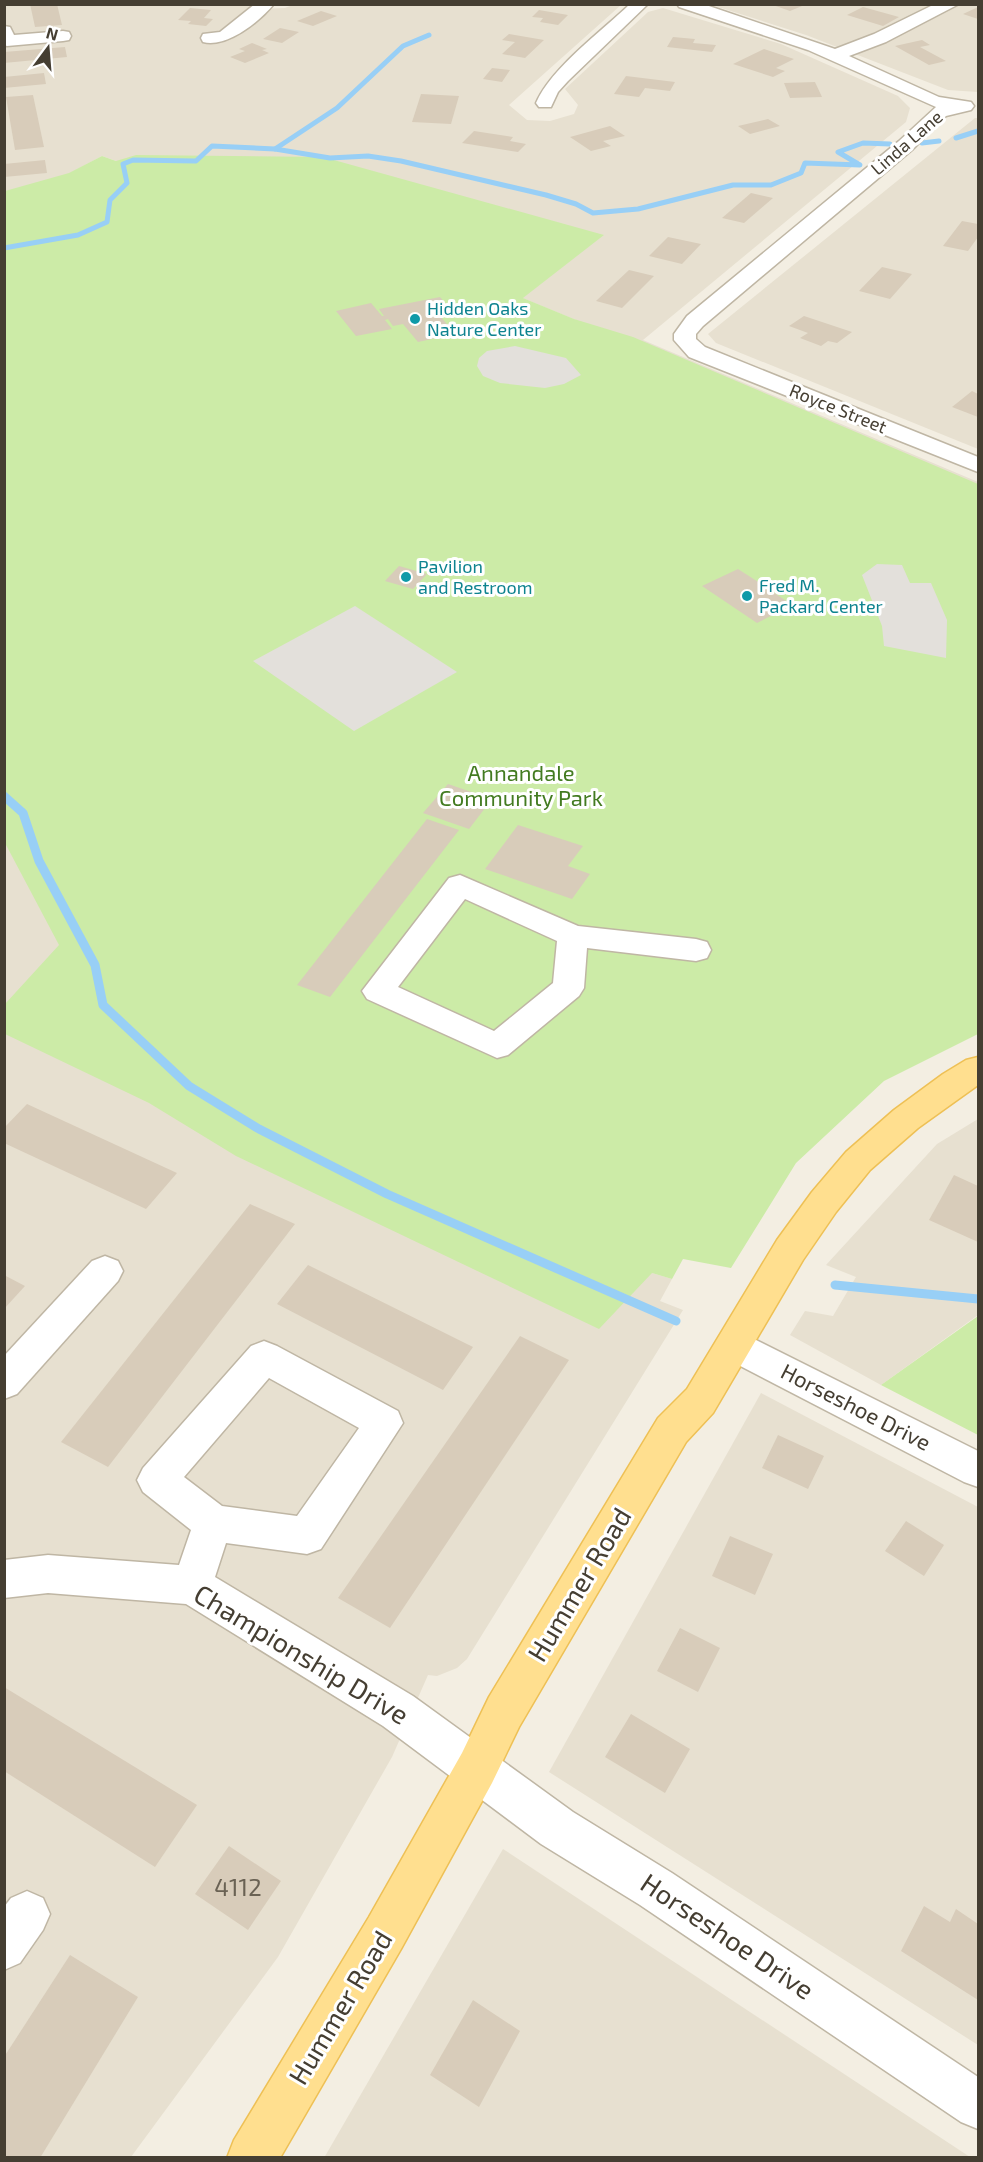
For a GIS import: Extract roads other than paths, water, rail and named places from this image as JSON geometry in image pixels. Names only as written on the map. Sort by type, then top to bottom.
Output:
[{"type":"main road","name":"Hummer Road","points":[[252,2157],[385,1933],[477,1768],[504,1712],[672,1430],[700,1401],[790,1250],[824,1202],[858,1161],[906,1119],[978,1069]]},
{"type":"street","points":[[209,38],[225,36],[266,4]]},
{"type":"street","points":[[545,103],[550,91],[562,78],[640,4]]},
{"type":"street","name":"Linda Lane","points":[[685,4],[836,55],[944,107],[906,145],[695,321],[685,334],[685,340],[697,352]]},
{"type":"street","points":[[836,55],[951,4]]},
{"type":"street","points":[[4,31],[8,41],[63,36]]},
{"type":"street","points":[[944,107],[978,105]]},
{"type":"street","name":"Royce Street","points":[[697,352],[978,465]]},
{"type":"street","points":[[573,936],[568,988],[497,1046],[378,991],[460,885],[573,936],[696,950]]},
{"type":"street","points":[[4,1383],[105,1271]]},
{"type":"street","name":"Horseshoe Drive","points":[[734,1345],[978,1470]]},
{"type":"street","points":[[264,1357],[384,1423],[307,1536],[213,1523],[157,1480],[264,1357]]},
{"type":"street","points":[[192,1585],[213,1523]]},
{"type":"street","name":"Championship Drive","points":[[4,1579],[48,1574],[192,1585],[398,1711],[477,1768]]},
{"type":"street","name":"Horseshoe Drive","points":[[477,1768],[557,1828],[656,1889],[978,2105]]},
{"type":"waterway","points":[[275,149],[337,108],[403,46],[429,35]]},
{"type":"waterway","points":[[956,138],[978,131]]},
{"type":"waterway","points":[[922,143],[939,141]]},
{"type":"waterway","points":[[275,149],[330,158],[368,156],[401,161],[546,195],[576,204],[593,213],[638,209],[733,185],[771,185],[801,173],[805,163],[860,165],[838,152],[863,143],[890,144]]},
{"type":"waterway","points":[[4,248],[78,235],[107,222],[110,200],[127,183],[123,164],[133,160],[196,161],[212,146],[275,149]]},
{"type":"waterway","points":[[4,796],[23,813],[39,861],[95,965],[103,1005],[189,1086],[259,1129],[387,1194],[676,1321]]},
{"type":"waterway","points":[[835,1285],[978,1299]]},
{"type":"place","name":"Hidden Oaks Nature Center","points":[[415,319]]},
{"type":"place","name":"Pavilion and Restroom","points":[[406,577]]},
{"type":"place","name":"Fred M. Packard Center","points":[[747,596]]},
{"type":"park label","name":"Annandale Community Park","points":[[521,786]]}]
